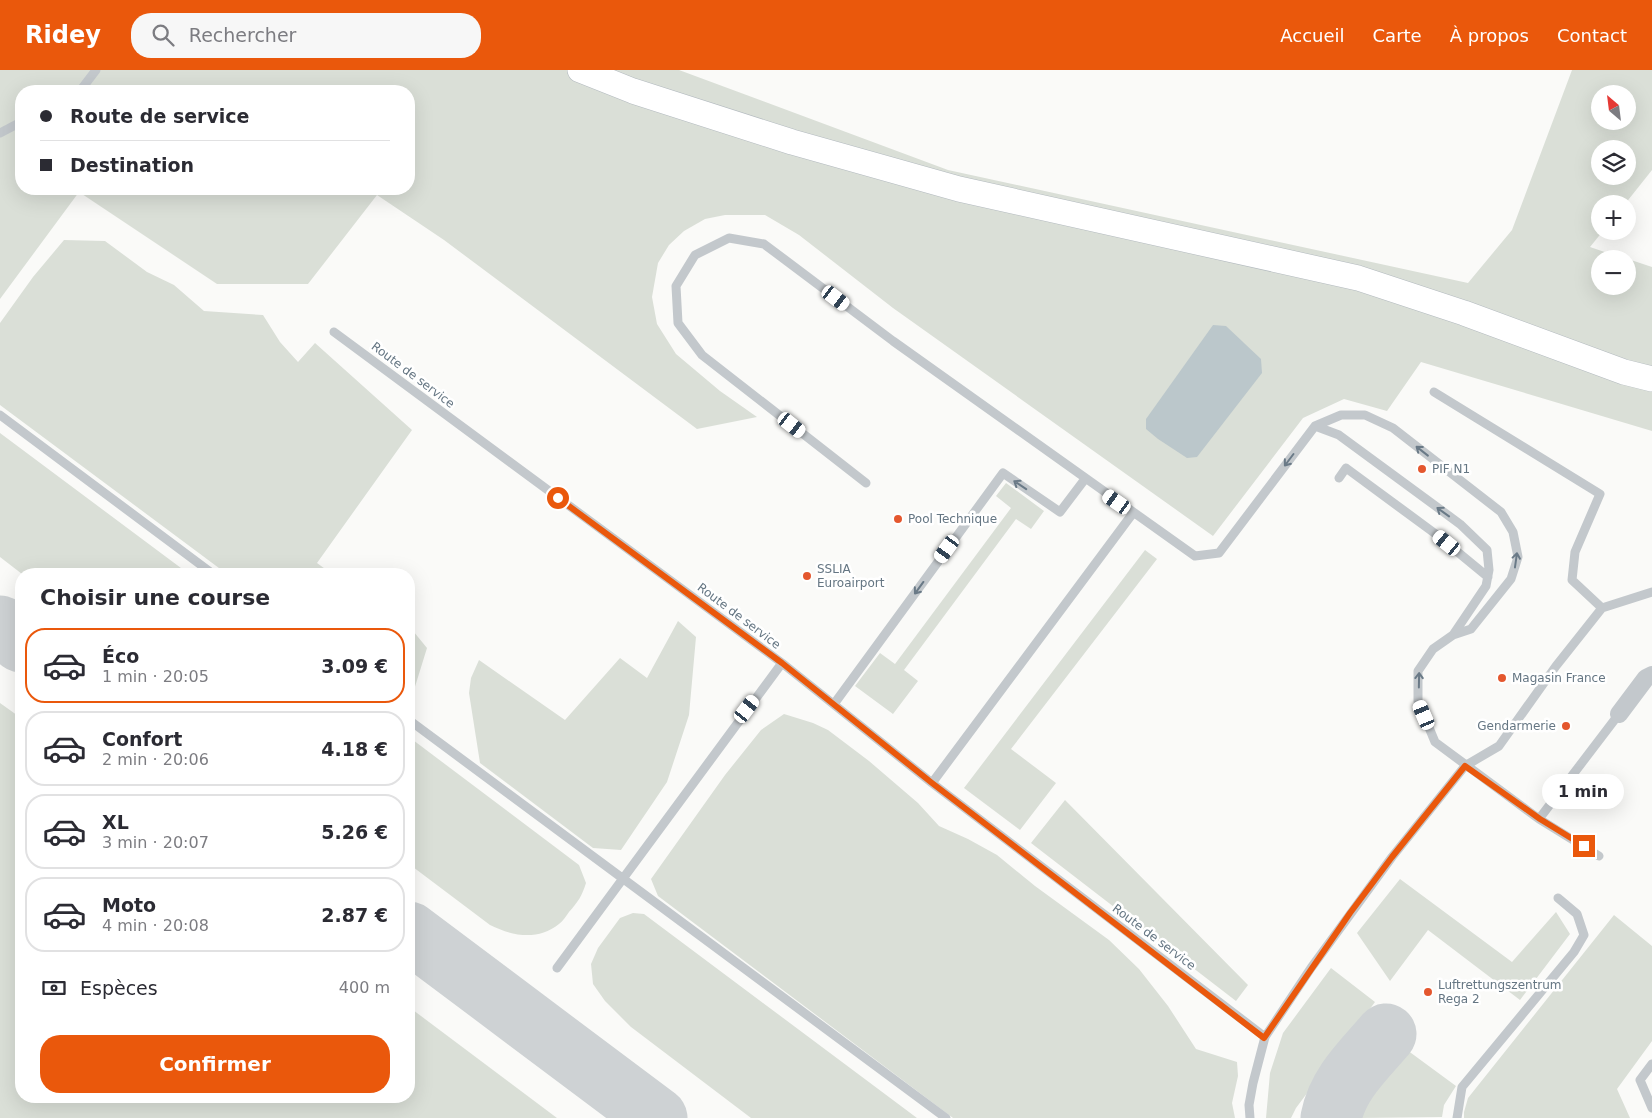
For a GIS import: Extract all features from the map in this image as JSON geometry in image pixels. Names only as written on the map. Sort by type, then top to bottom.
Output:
[{"type":"main road","points":[[580,70],[633,91],[792,142],[959,189],[1358,278],[1464,313],[1624,372],[1652,379]]},
{"type":"street","points":[[1619,714],[1650,679]]},
{"type":"lane","points":[[85,85],[96,70]]},
{"type":"lane","points":[[0,133],[15,125]]},
{"type":"lane","points":[[866,483],[702,355],[678,323],[676,286],[695,255],[729,238],[764,244],[892,341],[1195,556],[1218,553],[1315,426],[1341,415],[1365,414],[1393,428],[1500,512],[1513,532],[1518,557],[1511,579],[1471,629],[1453,635],[1433,649],[1418,671],[1418,701],[1435,742],[1465,766],[1540,819],[1599,856]]},
{"type":"lane","name":"Route de service","points":[[334,332],[782,663],[932,783],[1264,1038]]},
{"type":"lane","points":[[1434,392],[1600,494],[1575,552],[1572,580],[1602,608]]},
{"type":"lane","points":[[0,414],[205,568]]},
{"type":"lane","points":[[1315,426],[1339,435],[1460,524],[1487,550],[1490,570],[1486,586],[1453,635]]},
{"type":"lane","points":[[1338,478],[1346,468],[1394,510],[1488,577]]},
{"type":"lane","points":[[834,704],[1003,474],[1060,512],[1085,479]]},
{"type":"lane","points":[[932,783],[1133,513]]},
{"type":"lane","points":[[1250,1118],[1249,1105],[1264,1038],[1350,913],[1392,857],[1465,766],[1499,746],[1556,666],[1602,608],[1652,592]]},
{"type":"lane","points":[[556,968],[782,663]]},
{"type":"lane","points":[[1540,819],[1619,714]]},
{"type":"lane","points":[[415,724],[946,1118]]},
{"type":"lane","points":[[1457,1118],[1462,1086],[1574,952],[1584,935],[1577,914],[1558,898]]},
{"type":"lane","points":[[1652,1064],[1640,1080],[1652,1108]]},
{"type":"shaded area","points":[[0,70],[679,70],[948,170],[1468,283],[1512,230],[1572,70],[1652,70],[1652,170],[1632,195],[1591,195],[1591,240],[1596,240],[1590,247],[1599,250],[1591,250],[1591,295],[1636,295],[1636,262],[1652,267],[1652,431],[1421,362],[1387,411],[1344,399],[1303,418],[1213,536],[893,308],[799,235],[765,215],[725,215],[705,219],[684,231],[669,245],[658,263],[652,297],[657,324],[676,354],[720,391],[757,417],[697,429],[444,240],[377,195],[415,195],[415,85],[15,85],[15,195],[77,195],[0,299]]},
{"type":"shaded area","points":[[84,195],[377,195],[308,284],[217,284]]},
{"type":"shaded area","points":[[64,240],[105,241],[147,272],[174,285],[204,311],[263,315],[280,342],[298,362],[315,343],[412,430],[317,563],[324,568],[219,568],[0,405],[0,323],[33,277]]},
{"type":"shaded area","points":[[1213,325],[1226,326],[1261,359],[1262,373],[1197,457],[1187,458],[1146,429],[1146,419]]},
{"type":"shaded area","points":[[0,433],[181,568],[15,569],[0,557]]},
{"type":"shaded area","points":[[1006,483],[1044,511],[1031,529],[1016,519],[904,670],[918,681],[893,714],[855,686],[880,653],[895,664],[1011,508],[996,496]]},
{"type":"shaded area","points":[[1145,550],[1157,559],[1011,749],[1056,783],[1020,830],[964,788]]},
{"type":"shaded area","points":[[678,621],[696,637],[689,715],[667,782],[621,850],[593,848],[480,763],[469,693],[471,678],[479,660],[565,720],[620,658],[647,678]]},
{"type":"shaded area","points":[[415,633],[427,648],[415,687]]},
{"type":"shaded area","points":[[0,703],[15,714],[15,1103],[415,1103],[415,1012],[557,1118],[0,1118]]},
{"type":"shaded area","points":[[784,714],[828,730],[869,761],[918,803],[939,826],[997,855],[1035,886],[1109,940],[1139,969],[1168,1006],[1196,1049],[1237,1062],[1238,1076],[1232,1103],[1235,1118],[953,1118],[658,896],[651,879],[725,775],[761,730]]},
{"type":"shaded area","points":[[415,742],[579,865],[586,883],[577,902],[559,924],[534,935],[507,932],[490,925],[415,869]]},
{"type":"shaded area","points":[[1065,800],[1248,985],[1236,1001],[1031,843]]},
{"type":"shaded area","points":[[1400,879],[1512,962],[1556,912],[1570,934],[1520,1000],[1428,930],[1390,981],[1357,933]]},
{"type":"shaded area","points":[[633,913],[644,914],[917,1118],[751,1118],[631,1027],[605,1001],[593,984],[591,964],[598,948],[620,918]]},
{"type":"shaded area","points":[[1614,915],[1652,946],[1652,1041],[1617,1089],[1630,1118],[1464,1118],[1468,1098]]},
{"type":"shaded area","points":[[1331,968],[1375,1002],[1296,1108],[1291,1118],[1266,1118],[1270,1073],[1283,1033]]},
{"type":"shaded area","points":[[1407,1050],[1456,1086],[1444,1105],[1442,1117],[1359,1118],[1361,1111]]},
{"type":"taxiway","points":[[0,626],[15,637]]},
{"type":"taxiway","points":[[415,936],[657,1118]]},
{"type":"taxiway","points":[[1331,1118],[1334,1105],[1346,1083],[1386,1034]]},
{"type":"place","name":"PIF N1","points":[[1422,469]]},
{"type":"place","name":"Pool Technique","points":[[898,519]]},
{"type":"place","name":"SSLIA Euroairport","points":[[807,576]]},
{"type":"place","name":"Magasin France","points":[[1502,678]]},
{"type":"place","name":"Gendarmerie","points":[[1566,726]]},
{"type":"place","name":"Luftrettungszentrum Rega 2","points":[[1428,992]]},
{"type":"route","points":[[558,498],[782,663],[932,783],[1264,1038],[1350,913],[1465,766],[1540,819],[1584,846]]}]
